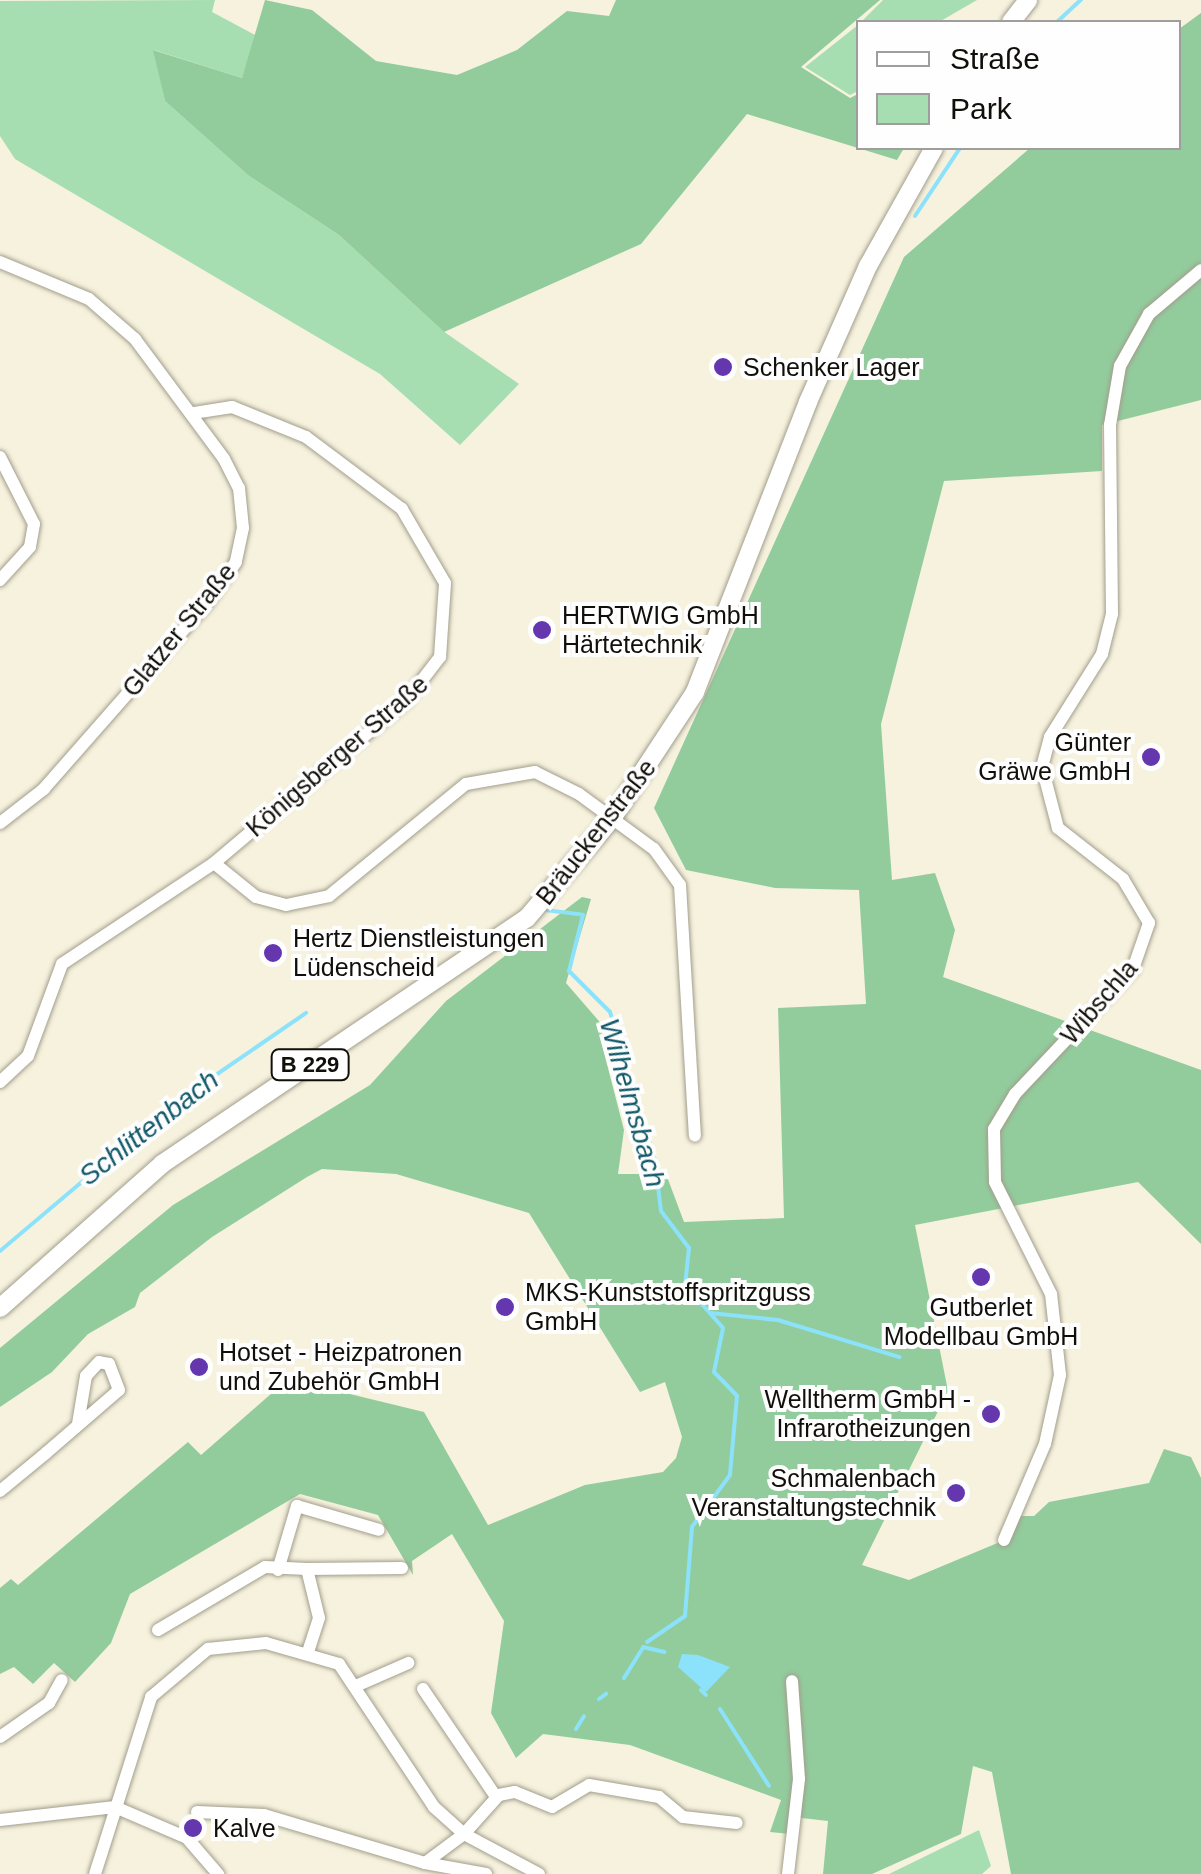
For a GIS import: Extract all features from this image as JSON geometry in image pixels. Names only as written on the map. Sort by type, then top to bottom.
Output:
[{"type":"main road","points":[[1013,20],[1028,0]]},
{"type":"main road","name":"Bräuckenstraße","points":[[0,1308],[162,1164],[526,918],[612,817],[694,692],[808,402],[868,266],[933,150]]},
{"type":"street","name":"Glatzer Straße","points":[[0,262],[89,299],[135,340],[194,412],[239,488],[236,562],[74,757],[0,822]]},
{"type":"street","name":"Wibschla","points":[[1004,1540],[1046,1444],[1060,1375],[1051,1294],[995,1182],[994,1128],[1015,1094],[1134,969],[1149,923],[1123,878],[1058,828],[1042,767],[1050,737],[1102,654],[1112,614],[1110,425],[1120,366],[1149,314],[1201,270]]},
{"type":"street","name":"Königsberger Straße","points":[[0,1082],[28,1056],[62,964],[214,863],[426,682],[448,622],[445,583],[422,535],[383,492],[292,431],[232,406],[194,412]]},
{"type":"street","points":[[0,457],[32,510],[33,534],[0,580]]},
{"type":"street","points":[[0,489],[18,486]]},
{"type":"street","points":[[214,863],[270,904],[329,896],[450,791],[511,772],[536,772],[612,817],[669,863],[680,886],[695,1136]]},
{"type":"street","points":[[0,1490],[119,1390],[110,1364],[99,1362],[86,1376],[78,1424]]},
{"type":"street","points":[[278,1570],[298,1506],[379,1530]]},
{"type":"street","points":[[158,1630],[265,1567],[402,1568]]},
{"type":"street","points":[[307,1569],[319,1618],[308,1650]]},
{"type":"street","points":[[95,1874],[144,1712],[185,1663],[238,1645],[308,1650],[358,1684],[422,1791],[464,1834],[538,1874]]},
{"type":"street","points":[[358,1684],[408,1664]]},
{"type":"street","points":[[0,1737],[49,1703],[62,1680]]},
{"type":"street","points":[[788,1874],[800,1779],[792,1681]]},
{"type":"street","points":[[424,1689],[496,1798]]},
{"type":"street","points":[[426,1863],[464,1834],[496,1798],[515,1792],[552,1808],[589,1784],[659,1797],[683,1817],[737,1823]]},
{"type":"street","points":[[0,1820],[115,1807],[186,1838],[218,1874]]},
{"type":"street","points":[[197,1812],[264,1815],[426,1863],[486,1874]]},
{"type":"green space","points":[[215,0],[212,12],[257,36],[242,78],[154,50],[165,101],[249,176],[339,235],[443,331],[519,384],[460,445],[380,374],[15,159],[0,136],[0,1]]},
{"type":"green space","points":[[265,0],[312,10],[376,61],[457,75],[517,50],[567,11],[609,16],[616,0],[880,0],[801,67],[850,98],[856,95],[856,147],[747,114],[641,244],[444,332],[339,235],[249,176],[165,101],[153,50],[242,78]]},
{"type":"green space","points":[[883,0],[977,0],[942,20],[863,20]]},
{"type":"green space","points":[[1201,13],[1201,400],[1102,425],[1102,471],[944,481],[881,724],[892,880],[935,873],[955,930],[943,977],[1201,1070],[1201,1244],[1138,1182],[915,1225],[948,1391],[862,1565],[909,1580],[1007,1539],[1016,1516],[1034,1516],[1049,1502],[1149,1483],[1164,1449],[1191,1457],[1201,1478],[1201,1874],[1011,1874],[992,1772],[973,1766],[961,1834],[872,1874],[823,1874],[828,1821],[793,1817],[790,1834],[770,1832],[781,1800],[630,1745],[543,1734],[516,1758],[491,1713],[504,1621],[452,1534],[412,1561],[413,1575],[378,1515],[300,1494],[130,1594],[111,1643],[75,1682],[54,1663],[33,1684],[14,1667],[0,1674],[0,1588],[11,1579],[18,1585],[188,1442],[201,1455],[288,1379],[424,1412],[488,1525],[585,1485],[663,1472],[676,1458],[682,1437],[665,1382],[640,1392],[529,1213],[396,1174],[322,1169],[307,1177],[212,1237],[140,1293],[135,1307],[88,1334],[52,1372],[0,1407],[0,1348],[173,1205],[370,1085],[446,1001],[582,897],[591,899],[566,983],[611,1035],[600,1037],[624,1130],[618,1174],[666,1174],[684,1222],[784,1218],[778,1008],[866,1004],[859,890],[775,888],[686,870],[654,808],[904,257],[1028,150],[1181,150],[1181,28]]},
{"type":"green space","points":[[856,27],[856,92],[850,95],[805,67]]},
{"type":"green space","points":[[864,150],[903,150],[897,160]]},
{"type":"green space","points":[[979,1830],[991,1866],[982,1874],[889,1874]]},
{"type":"water","points":[[682,1654],[698,1655],[730,1667],[706,1692],[678,1667]]},
{"type":"waterway","name":"Schlittenbach","points":[[1059,20],[1081,0]]},
{"type":"waterway","name":"Schlittenbach","points":[[915,216],[959,150]]},
{"type":"waterway","name":"Wilhelmsbach","points":[[545,910],[583,915],[569,971],[610,1012],[655,1160],[661,1211],[689,1248],[685,1285],[723,1328],[714,1372],[737,1396],[730,1475],[692,1527],[685,1616],[647,1642]]},
{"type":"waterway","name":"Schlittenbach","points":[[0,1251],[175,1103],[306,1013]]},
{"type":"waterway","points":[[710,1313],[778,1320],[899,1357]]},
{"type":"waterway","name":"Wilhelmsbach","points":[[624,1678],[643,1647],[664,1652]]},
{"type":"waterway","points":[[701,1690],[706,1695]]},
{"type":"waterway","name":"Wilhelmsbach","points":[[599,1699],[606,1694]]},
{"type":"waterway","points":[[720,1709],[769,1786]]},
{"type":"waterway","name":"Wilhelmsbach","points":[[576,1729],[584,1716]]},
{"type":"place","name":"Schenker Lager","points":[[723,367]]},
{"type":"place","name":"HERTWIG GmbH Härtetechnik","points":[[542,630]]},
{"type":"place","name":"Günter Gräwe GmbH","points":[[1151,757]]},
{"type":"place","name":"Hertz Dienstleistungen Lüdenscheid","points":[[273,953]]},
{"type":"place","name":"Gutberlet Modellbau GmbH","points":[[981,1277]]},
{"type":"place","name":"MKS-Kunststoffspritzguss GmbH","points":[[505,1307]]},
{"type":"place","name":"Hotset - Heizpatronen und Zubehör GmbH","points":[[199,1367]]},
{"type":"place","name":"Welltherm GmbH - Infrarotheizungen","points":[[991,1414]]},
{"type":"place","name":"Schmalenbach Veranstaltungstechnik","points":[[956,1493]]},
{"type":"place","name":"Kalve","points":[[193,1828]]}]
